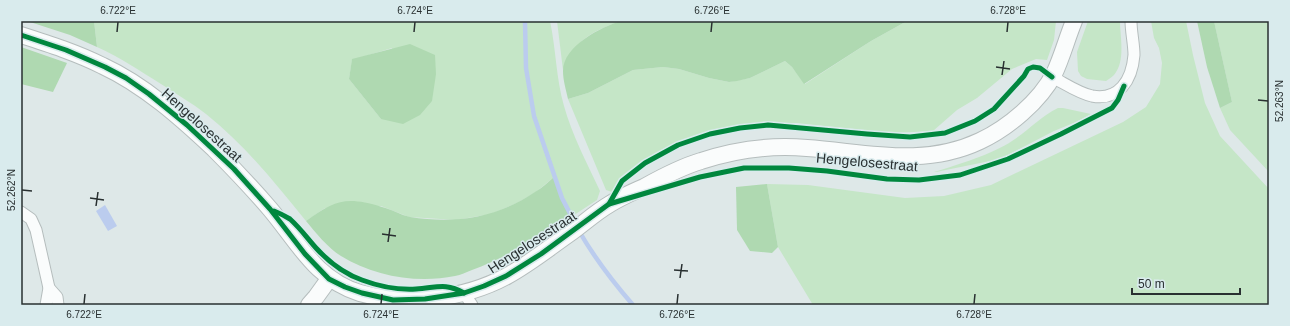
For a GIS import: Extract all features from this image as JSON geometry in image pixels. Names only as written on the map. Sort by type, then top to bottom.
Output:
[{"type":"street","name":"Hengelosestraat","points":[[1061,21],[1062,51]]},
{"type":"street","name":"Hengelosestraat","points":[[21,35],[66,50],[126,78],[172,112],[213,148],[270,209],[305,254],[329,279],[362,293],[393,300],[468,299],[484,286],[506,276],[552,246],[609,204],[698,161],[722,155],[766,148],[803,148],[899,157],[927,156],[952,152],[982,140],[1008,124],[1034,102],[1052,77],[1074,21]]},
{"type":"street","points":[[1052,77],[1091,96],[1109,96],[1124,86],[1128,80],[1132,68],[1134,54],[1131,21]]},
{"type":"street","points":[[21,212],[31,219],[36,230],[49,288],[46,305]]},
{"type":"street","points":[[309,305],[329,279]]},
{"type":"street","points":[[49,288],[57,297],[58,305]]},
{"type":"green space","points":[[27,21],[94,21],[97,47],[70,35]]},
{"type":"green space","points":[[94,21],[550,21],[559,85],[567,117],[575,138],[600,191],[597,200],[571,217],[561,198],[554,177],[536,192],[517,203],[491,214],[456,220],[409,217],[381,206],[325,208],[306,221],[247,151],[206,114],[190,102],[130,64],[97,47]],"holes":[[[392,48],[381,119],[349,79],[352,60]]]},
{"type":"green space","points":[[557,21],[621,21],[602,28],[586,38],[572,51],[563,70]]},
{"type":"green space","points":[[621,21],[907,21],[871,41],[804,84],[792,67],[785,61],[750,78],[729,82],[679,69],[663,67],[633,70],[588,93],[568,99],[563,71],[569,53],[584,39]]},
{"type":"green space","points":[[907,21],[1056,21],[1054,40],[1047,60],[1036,59],[1012,69],[977,98],[957,110],[933,131],[894,133],[796,123],[759,123],[726,129],[693,138],[675,145],[626,174],[622,189],[615,193],[606,190],[568,99],[588,93],[633,70],[663,67],[679,69],[729,82],[750,78],[785,61],[792,67],[805,84],[871,41]]},
{"type":"green space","points":[[1088,21],[1120,21],[1122,49],[1120,63],[1114,75],[1106,81],[1087,79],[1081,76],[1078,71],[1077,52]]},
{"type":"green space","points":[[1151,21],[1186,21],[1205,103],[1220,136],[1269,189],[1269,305],[813,305],[778,247],[767,184],[808,185],[905,198],[944,196],[991,185],[1123,122],[1146,107],[1160,84],[1162,63],[1159,48],[1154,38]]},
{"type":"green space","points":[[1197,21],[1214,21],[1232,102],[1220,108],[1207,67]]},
{"type":"green space","points":[[1214,21],[1269,21],[1269,172],[1230,130],[1220,108],[1232,102]]},
{"type":"green space","points":[[410,44],[435,55],[436,74],[432,101],[420,115],[403,124],[381,119],[349,79],[352,59]]},
{"type":"green space","points":[[21,47],[67,63],[53,92],[21,84]]},
{"type":"green space","points":[[1058,108],[1091,114],[1000,159],[934,172],[974,159],[1004,146]]},
{"type":"green space","points":[[554,177],[561,198],[571,217],[511,253],[485,265],[455,276],[426,279],[411,278],[367,269],[336,253],[322,240],[306,221],[333,204],[350,201],[385,208],[410,217],[443,220],[475,217],[505,208],[520,201],[540,189]]},
{"type":"green space","points":[[767,184],[778,247],[772,253],[750,251],[737,230],[736,187]]},
{"type":"water","points":[[105,205],[117,226],[108,231],[96,211]]},
{"type":"waterway","points":[[525,21],[526,68],[534,116],[562,198],[576,225]]},
{"type":"waterway","points":[[579,231],[604,269],[633,305]]},
{"type":"cycle path","points":[[21,35],[66,50],[105,67],[126,78],[149,94],[187,125],[234,169],[270,209],[305,254],[329,279],[362,293],[393,300],[425,299],[464,293],[484,286],[506,276],[541,254],[609,204],[700,177],[744,168],[789,168],[827,171],[887,179],[919,180],[960,175],[1008,159],[1112,108],[1118,100],[1124,86]]},
{"type":"cycle path","points":[[609,204],[622,181],[645,163],[678,145],[710,134],[740,128],[768,125],[910,137],[945,133],[975,121],[994,109],[1024,76],[1028,69],[1033,67],[1040,68],[1052,77]]},
{"type":"cycle path","points":[[274,211],[290,219],[327,258],[343,271],[356,277],[368,282],[389,287],[409,289],[446,287],[464,293]]}]
